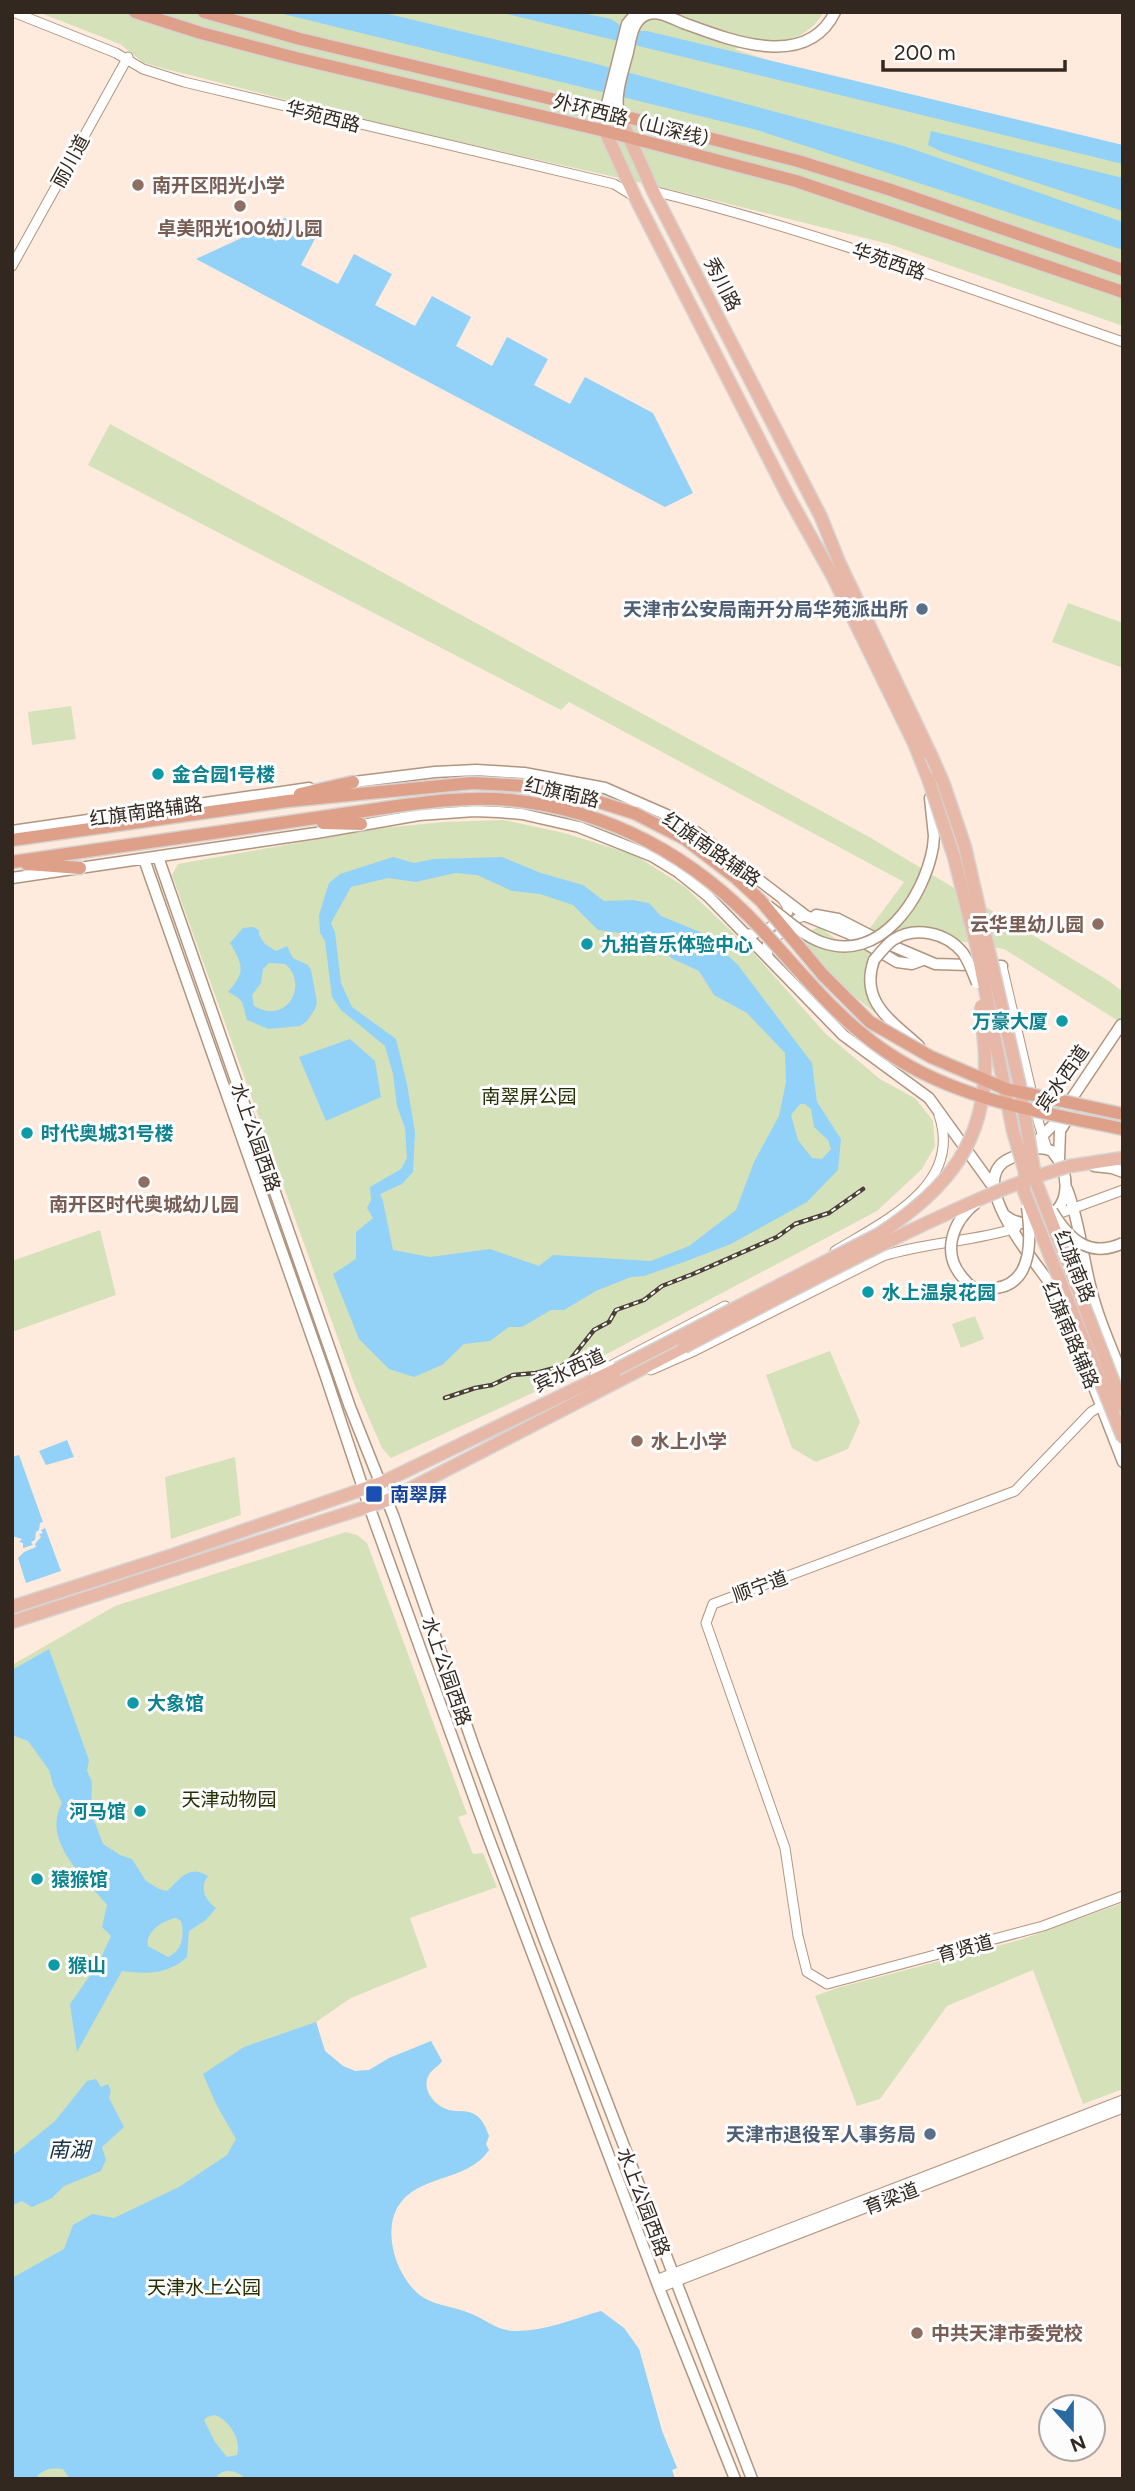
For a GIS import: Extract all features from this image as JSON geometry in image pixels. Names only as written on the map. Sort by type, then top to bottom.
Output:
[{"type":"highway","name":"外环西路（山深线）","points":[[135,12],[274,53],[605,131],[796,181],[1123,292]]},
{"type":"highway","name":"外环西路（山深线）","points":[[204,12],[366,55],[619,115],[842,174],[1123,270]]},
{"type":"highway","points":[[288,801],[297,794],[353,782]]},
{"type":"highway","name":"红旗南路","points":[[12,841],[288,801],[472,783],[526,786],[580,796],[634,813],[672,832],[710,856],[761,901],[823,975],[870,1022],[931,1057],[1006,1089],[1123,1114]]},
{"type":"highway","name":"红旗南路","points":[[12,863],[384,808],[465,799],[510,800],[569,811],[614,824],[668,851],[720,888],[762,930],[838,1015],[888,1053],[937,1080],[986,1099],[1123,1129]]},
{"type":"highway","points":[[288,822],[361,824]]},
{"type":"highway","points":[[12,863],[80,868]]},
{"type":"main road","name":"秀川路","points":[[637,12],[631,25],[613,97],[605,112],[605,131],[637,201],[788,496],[832,575],[914,743],[928,778]]},
{"type":"main road","points":[[668,12],[702,25],[780,44],[795,42],[813,33],[833,12]]},
{"type":"main road","points":[[631,25],[643,16],[655,13],[730,38],[782,48],[817,36],[831,22],[833,12]]},
{"type":"main road","name":"秀川路","points":[[613,97],[645,175],[821,517],[839,562],[931,755]]},
{"type":"main road","points":[[625,177],[623,161],[627,157],[633,159],[645,175]]},
{"type":"main road","name":"红旗南路","points":[[931,755],[965,847],[1024,1108],[1035,1177],[1123,1406]]},
{"type":"main road","name":"红旗南路辅路","points":[[12,831],[278,791],[435,772],[524,772],[587,783],[629,797],[683,824],[806,916]]},
{"type":"main road","points":[[761,901],[811,937],[839,947],[860,945],[883,934],[905,911],[932,857],[934,836],[928,778]]},
{"type":"main road","name":"红旗南路","points":[[928,778],[951,846],[998,1044],[1013,1131],[1025,1172],[1024,1191],[1123,1438]]},
{"type":"main road","name":"红旗南路辅路","points":[[12,878],[419,815],[474,811],[522,814],[579,827],[640,850],[664,863],[708,896],[842,1035],[929,1098],[991,1191],[1012,1230],[1058,1295],[1123,1462]]},
{"type":"main road","name":"水上公园西路","points":[[158,857],[350,1407],[388,1500],[475,1750],[544,1938],[752,2479]]},
{"type":"main road","name":"水上公园西路","points":[[144,859],[363,1490],[486,1831],[735,2479]]},
{"type":"main road","points":[[963,894],[965,922],[981,1006],[1000,1093],[1013,1131]]},
{"type":"main road","points":[[806,916],[822,915],[838,919],[935,964],[1002,967]]},
{"type":"main road","points":[[931,1057],[890,1021],[875,1003],[870,983],[874,960],[886,946],[901,936],[923,933],[941,936],[961,951],[977,984]]},
{"type":"main road","name":"宾水西道","points":[[12,1622],[388,1500],[905,1218],[948,1177],[976,1122],[985,1068],[981,1006]]},
{"type":"main road","name":"宾水西道","points":[[991,1191],[1000,1164],[1029,1149],[1042,1138],[1122,1030]]},
{"type":"main road","name":"宾水西道","points":[[1065,1164],[1058,1140],[1063,1125],[1122,1030]]},
{"type":"main road","points":[[1035,1106],[1045,1120],[1052,1121],[1062,1112]]},
{"type":"main road","points":[[1029,1149],[1052,1151],[1065,1164],[1112,1168],[1123,1172]]},
{"type":"main road","name":"宾水西道","points":[[12,1607],[381,1483],[555,1397],[618,1375],[684,1347],[991,1191],[1065,1164],[1123,1157]]},
{"type":"main road","name":"红旗南路辅路","points":[[1065,1164],[1066,1188],[1074,1208],[1090,1287],[1123,1377]]},
{"type":"main road","points":[[1035,1177],[1047,1205],[1069,1236],[1092,1248],[1107,1249],[1123,1243]]},
{"type":"main road","points":[[1006,1216],[1013,1222],[1029,1224],[1055,1215],[1064,1200],[1066,1188]]},
{"type":"main road","points":[[991,1191],[960,1219],[952,1235],[950,1252],[957,1271],[977,1290],[1003,1287],[1015,1279],[1024,1267],[1029,1255],[1030,1238],[1024,1191]]},
{"type":"street","name":"华苑西路","points":[[13,12],[125,57],[143,69],[184,82],[614,184],[637,201]]},
{"type":"street","name":"华苑西路","points":[[23,12],[162,73],[228,91],[602,178],[618,181],[625,177]]},
{"type":"street","name":"丽川道","points":[[12,260],[125,57]]},
{"type":"street","name":"丽川道","points":[[12,266],[125,57]]},
{"type":"street","name":"华苑西路","points":[[653,191],[818,237],[1123,342]]},
{"type":"street","points":[[746,934],[758,934],[768,929],[788,912],[782,897]]},
{"type":"street","points":[[768,957],[767,945],[797,918],[806,916]]},
{"type":"street","points":[[1002,967],[1042,1138],[1047,1149]]},
{"type":"street","points":[[555,1397],[634,1352],[833,1251],[905,1206],[930,1182],[940,1164],[945,1148],[943,1128],[936,1107]]},
{"type":"street","points":[[1055,1215],[1123,1190]]},
{"type":"street","points":[[618,1375],[692,1352],[883,1256],[911,1247],[998,1234],[1029,1224]]},
{"type":"street","name":"顺宁道","points":[[807,1972],[798,1936],[785,1849],[706,1623],[713,1604],[1015,1491],[1091,1412],[1101,1406]]},
{"type":"street","name":"育贤道","points":[[807,1972],[827,1984],[1043,1926],[1123,1896]]},
{"type":"street","points":[[674,2278],[1123,2100]]},
{"type":"street","name":"育梁道","points":[[658,2284],[1123,2108]]},
{"type":"green space","points":[[38,12],[824,12],[815,24],[795,38],[734,49],[872,94],[1123,151],[1123,326],[889,244],[673,190],[393,127],[144,63],[120,44]]},
{"type":"green space","points":[[110,424],[871,838],[1109,981],[1123,992],[1123,1024],[1004,949],[938,937],[904,940],[880,954],[873,983],[890,1025],[831,977],[799,935],[819,927],[853,951],[904,882],[569,702],[561,710],[88,465]]},
{"type":"green space","points":[[1068,603],[1123,623],[1123,668],[1052,642]]},
{"type":"green space","points":[[71,706],[76,739],[32,745],[28,712]]},
{"type":"green space","name":"南翠屏公园","points":[[504,820],[564,833],[635,855],[685,887],[749,948],[826,1034],[880,1079],[916,1099],[933,1121],[935,1146],[922,1169],[877,1211],[537,1391],[391,1458],[382,1448],[355,1386],[172,875],[178,864],[382,828]]},
{"type":"green space","points":[[100,1230],[116,1295],[12,1332],[12,1261]]},
{"type":"green space","points":[[975,1316],[984,1339],[961,1348],[952,1324]]},
{"type":"green space","points":[[830,1351],[860,1422],[848,1449],[816,1462],[792,1448],[766,1375]]},
{"type":"green space","points":[[235,1457],[241,1515],[171,1539],[165,1477]]},
{"type":"green space","name":"天津动物园","points":[[346,1532],[357,1535],[367,1543],[467,1814],[458,1817],[473,1854],[483,1853],[497,1887],[410,1918],[427,1967],[351,1998],[316,2022],[325,2051],[343,2066],[355,2071],[369,2070],[431,2041],[442,2061],[427,2078],[429,2094],[446,2109],[477,2116],[489,2136],[486,2144],[489,2150],[480,2161],[417,2189],[397,2208],[391,2231],[395,2257],[407,2281],[424,2298],[469,2313],[501,2329],[536,2330],[601,2311],[624,2328],[639,2349],[662,2431],[677,2468],[672,2470],[675,2479],[12,2479],[12,1665],[115,1606]]},
{"type":"green space","points":[[1123,1903],[1123,2089],[1083,2104],[1033,1970],[947,2006],[880,2099],[857,2106],[815,1996],[1020,1940]]},
{"type":"water","points":[[275,12],[380,12],[589,62],[904,146],[1123,222],[1123,250],[757,130]]},
{"type":"water","points":[[499,12],[578,12],[611,19],[639,31],[1123,145],[1123,164]]},
{"type":"water","points":[[931,131],[1123,178],[1123,211],[942,152],[928,145]]},
{"type":"water","points":[[285,218],[317,235],[301,265],[338,284],[354,254],[392,274],[375,305],[415,326],[432,296],[471,317],[456,346],[492,366],[507,337],[548,359],[534,385],[570,404],[585,377],[653,413],[693,493],[665,507],[196,259]]},
{"type":"water","points":[[393,857],[414,863],[434,859],[502,857],[541,873],[583,885],[604,901],[632,900],[649,903],[661,916],[705,934],[738,965],[812,1063],[817,1102],[841,1139],[838,1170],[807,1202],[731,1244],[596,1291],[564,1310],[551,1310],[522,1327],[509,1327],[490,1341],[464,1344],[442,1365],[414,1377],[389,1369],[359,1339],[333,1274],[356,1259],[356,1232],[373,1218],[367,1208],[371,1200],[370,1187],[401,1169],[407,1158],[405,1128],[397,1106],[393,1074],[385,1046],[341,1010],[332,997],[319,915],[329,883],[340,874]],"holes":[[[455,873],[477,875],[512,891],[540,894],[573,905],[598,930],[634,935],[643,939],[673,959],[699,971],[714,995],[747,1013],[785,1053],[786,1082],[779,1116],[754,1162],[736,1210],[689,1246],[651,1261],[553,1255],[539,1266],[490,1249],[430,1257],[393,1250],[380,1194],[402,1184],[413,1172],[415,1132],[407,1084],[396,1039],[352,1007],[341,983],[335,932],[331,923],[351,887],[388,878],[416,882]],[[800,1104],[811,1109],[814,1127],[828,1140],[831,1149],[822,1159],[812,1158],[798,1140],[791,1115]]]},
{"type":"water","points":[[253,927],[259,930],[265,944],[276,951],[287,946],[293,958],[308,965],[311,970],[317,1002],[307,1021],[300,1026],[268,1029],[247,1020],[241,1000],[228,992],[238,979],[241,968],[230,943],[243,928]],"holes":[[[269,963],[285,964],[295,981],[291,1000],[277,1011],[266,1011],[254,1006],[252,995],[261,983],[263,969]]]},
{"type":"water","points":[[350,1039],[375,1061],[381,1097],[326,1121],[299,1057]]},
{"type":"water","points":[[67,1440],[74,1457],[46,1465],[39,1451]]},
{"type":"water","points":[[19,1455],[43,1522],[36,1532],[35,1540],[31,1542],[33,1545],[23,1548],[23,1543],[19,1542],[22,1539],[12,1536],[12,1457]]},
{"type":"water","points":[[44,1525],[61,1571],[26,1583],[18,1558],[36,1547]]},
{"type":"water","points":[[49,1649],[89,1760],[87,1771],[92,1782],[91,1812],[103,1844],[132,1859],[146,1881],[159,1889],[167,1891],[190,1872],[196,1871],[208,1876],[204,1894],[216,1908],[206,1920],[189,1931],[187,1957],[179,1963],[156,1972],[122,1971],[77,2052],[70,2004],[98,1964],[111,1936],[102,1927],[107,1905],[68,1858],[61,1845],[57,1817],[62,1803],[49,1770],[28,1741],[12,1735],[12,1670]],"holes":[[[176,1918],[181,1921],[181,1942],[173,1954],[168,1957],[148,1946],[149,1936],[161,1924]]]},
{"type":"water","name":"天津水上公园","points":[[316,2022],[325,2051],[343,2066],[355,2071],[369,2070],[389,2058],[431,2041],[442,2061],[427,2078],[429,2094],[436,2103],[446,2109],[477,2116],[489,2136],[486,2144],[489,2150],[480,2161],[468,2168],[417,2189],[397,2208],[391,2231],[400,2270],[415,2291],[424,2298],[469,2313],[507,2330],[524,2331],[547,2327],[601,2311],[624,2328],[639,2349],[662,2431],[677,2468],[672,2470],[675,2479],[246,2479],[226,2471],[215,2479],[70,2479],[63,2469],[55,2468],[44,2471],[35,2479],[12,2479],[12,2278],[64,2249],[73,2225],[92,2214],[114,2218],[179,2187],[227,2155],[236,2139],[203,2074],[244,2047]],"holes":[[[215,2415],[236,2437],[237,2455],[227,2457],[215,2442],[204,2420]]]},
{"type":"water","name":"南湖","points":[[96,2079],[101,2087],[108,2084],[111,2091],[109,2098],[124,2127],[102,2147],[106,2160],[101,2171],[64,2186],[52,2198],[32,2207],[22,2201],[13,2205],[12,2156],[55,2121],[87,2081]]},
{"type":"railway","points":[[445,1398],[492,1385],[513,1375],[536,1373],[562,1366],[594,1330],[609,1322],[616,1310],[644,1300],[662,1286],[777,1237],[795,1224],[829,1213],[863,1189]]},
{"type":"place","name":"南开区阳光小学","points":[[138,185]]},
{"type":"place","name":"卓美阳光100幼儿园","points":[[240,206]]},
{"type":"place","name":"天津市公安局南开分局华苑派出所","points":[[922,609]]},
{"type":"place","name":"金合园1号楼","points":[[158,774]]},
{"type":"place","name":"云华里幼儿园","points":[[1098,924]]},
{"type":"place","name":"九拍音乐体验中心","points":[[587,944]]},
{"type":"place","name":"万豪大厦","points":[[1062,1021]]},
{"type":"place","name":"时代奥城31号楼","points":[[27,1133]]},
{"type":"place","name":"南开区时代奥城幼儿园","points":[[144,1182]]},
{"type":"place","name":"水上温泉花园","points":[[868,1292]]},
{"type":"place","name":"水上小学","points":[[637,1441]]},
{"type":"place","name":"南翠屏","points":[[374,1494]]},
{"type":"place","name":"大象馆","points":[[133,1703]]},
{"type":"place","name":"河马馆","points":[[140,1811]]},
{"type":"place","name":"猿猴馆","points":[[37,1879]]},
{"type":"place","name":"猴山","points":[[54,1965]]},
{"type":"place","name":"天津市退役军人事务局","points":[[930,2134]]},
{"type":"place","name":"中共天津市委党校","points":[[917,2333]]}]
